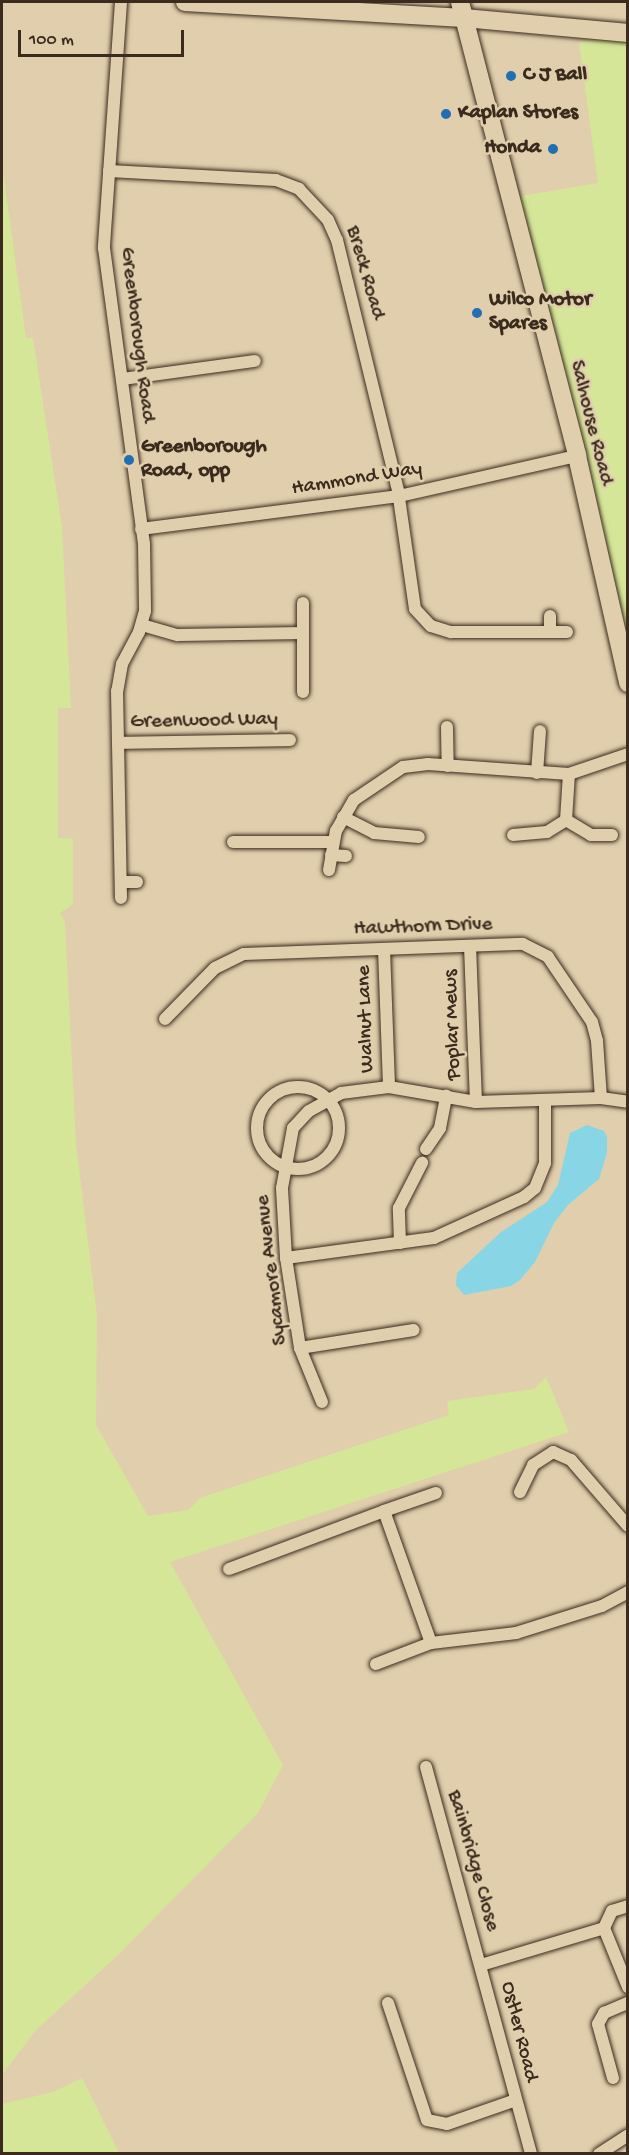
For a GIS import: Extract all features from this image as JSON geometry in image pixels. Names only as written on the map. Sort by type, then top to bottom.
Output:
[{"type":"street","name":"Greenborough Road","points":[[121,2],[104,248],[141,529],[142,625],[127,652],[119,677],[121,898]]},
{"type":"street","points":[[185,2],[462,10],[627,33]]},
{"type":"street","name":"Salhouse Road","points":[[462,10],[577,456],[627,683]]},
{"type":"street","name":"Breck Road","points":[[109,171],[276,180],[298,189],[328,220],[337,240],[399,496],[412,596],[420,617],[431,626],[451,632],[550,632]]},
{"type":"street","points":[[123,379],[255,361]]},
{"type":"street","name":"Hammond Way","points":[[141,529],[399,496],[577,456]]},
{"type":"street","points":[[303,603],[303,692]]},
{"type":"street","points":[[550,616],[550,632],[567,632]]},
{"type":"street","points":[[142,625],[177,635],[303,633]]},
{"type":"street","points":[[447,727],[448,766]]},
{"type":"street","points":[[537,773],[540,731]]},
{"type":"street","name":"Greenwood Way","points":[[118,743],[290,740]]},
{"type":"street","points":[[329,870],[332,848],[343,817],[354,800],[386,776],[416,765],[569,774],[627,754]]},
{"type":"street","points":[[566,820],[569,774]]},
{"type":"street","points":[[343,817],[374,833],[419,837]]},
{"type":"street","points":[[566,820],[591,835],[612,835]]},
{"type":"street","points":[[513,835],[547,832],[566,820]]},
{"type":"street","points":[[233,842],[332,848],[346,855]]},
{"type":"street","points":[[121,882],[137,882]]},
{"type":"street","name":"Hawthorn Drive","points":[[165,1019],[214,968],[234,957],[523,944],[548,957],[595,1030],[601,1098]]},
{"type":"street","name":"Poplar Mews","points":[[470,946],[476,1101]]},
{"type":"street","name":"Walnut Lane","points":[[384,949],[389,1087]]},
{"type":"street","name":"Sycamore Avenue","points":[[297,1086],[313,1089],[327,1098],[339,1121],[338,1138],[330,1153],[309,1167],[284,1166],[269,1157],[259,1142],[257,1124],[262,1107],[273,1095],[297,1086]]},
{"type":"street","points":[[327,1098],[389,1087],[476,1101],[601,1098],[627,1102]]},
{"type":"street","points":[[426,1149],[440,1128],[446,1096]]},
{"type":"street","name":"Sycamore Avenue","points":[[322,1402],[300,1348],[286,1258],[284,1166],[293,1128],[327,1098]]},
{"type":"street","points":[[286,1258],[434,1238],[512,1204],[535,1188],[546,1156],[545,1100]]},
{"type":"street","points":[[400,1243],[399,1208],[422,1163]]},
{"type":"street","points":[[300,1348],[414,1330]]},
{"type":"street","points":[[519,1492],[533,1465],[553,1452],[571,1460],[627,1526]]},
{"type":"street","points":[[230,1569],[436,1493]]},
{"type":"street","points":[[384,1512],[431,1643]]},
{"type":"street","points":[[375,1664],[431,1643],[516,1633],[602,1606],[627,1592]]},
{"type":"street","name":"Bainbridge Close","points":[[426,1767],[481,1965]]},
{"type":"street","points":[[627,1906],[612,1911],[604,1928],[627,1987]]},
{"type":"street","name":"Ostler Road","points":[[531,2154],[481,1965],[604,1928]]},
{"type":"street","points":[[388,2003],[421,2109],[433,2124],[447,2124],[516,2100]]},
{"type":"street","points":[[613,2078],[598,2024],[604,2013],[627,2003]]},
{"type":"street","points":[[599,2154],[627,2135]]},
{"type":"green space","points":[[591,40],[627,41],[627,642],[516,197],[598,183],[579,43]]},
{"type":"green space","points":[[2,164],[26,338],[33,338],[62,527],[71,708],[58,708],[58,838],[73,839],[73,904],[60,913],[65,922],[76,1144],[97,1315],[96,1425],[148,1516],[188,1510],[200,1498],[449,1415],[447,1401],[534,1389],[546,1377],[569,1432],[170,1562],[283,1765],[258,1813],[117,1956],[36,2030],[2,2075]]},
{"type":"green space","points":[[82,2078],[119,2153],[2,2153],[2,2104],[53,2092]]},
{"type":"water","points":[[587,1125],[604,1131],[607,1137],[607,1153],[599,1179],[568,1205],[554,1223],[535,1262],[520,1280],[511,1286],[464,1295],[456,1285],[457,1273],[501,1232],[547,1202],[558,1185],[570,1133]]},
{"type":"place","name":"C J Ball","points":[[511,76]]},
{"type":"place","name":"Kaplan Stores","points":[[446,114]]},
{"type":"place","name":"Honda","points":[[553,149]]},
{"type":"place","name":"Wilco Motor Spares","points":[[477,313]]},
{"type":"place","name":"Greenborough Road, opp","points":[[129,460]]}]
